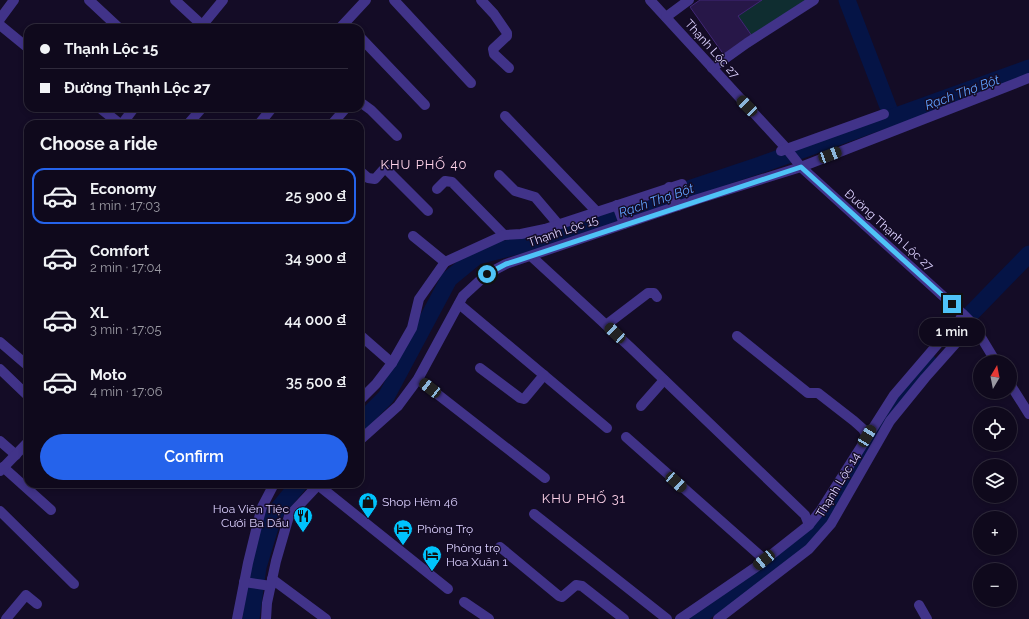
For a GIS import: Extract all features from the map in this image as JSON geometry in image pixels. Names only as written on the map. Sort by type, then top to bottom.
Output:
[{"type":"street","points":[[0,19],[14,0]]},
{"type":"street","points":[[89,0],[116,24]]},
{"type":"street","points":[[175,0],[199,24]]},
{"type":"street","points":[[203,24],[223,0]]},
{"type":"street","points":[[347,24],[366,0]]},
{"type":"street","points":[[394,0],[471,83]]},
{"type":"street","points":[[481,0],[494,14],[507,33],[507,36],[493,49],[494,54],[509,68]]},
{"type":"street","name":"Thạnh Lộc 27","points":[[650,0],[798,164]]},
{"type":"street","points":[[666,17],[689,0]]},
{"type":"street","points":[[712,68],[814,0]]},
{"type":"street","points":[[0,25],[24,45]]},
{"type":"street","points":[[364,41],[425,105]]},
{"type":"street","name":"Thạnh Lộc 15","points":[[364,436],[398,406],[418,379],[463,296],[487,274],[506,264],[798,164],[1029,78]]},
{"type":"street","points":[[364,105],[397,136]]},
{"type":"street","points":[[105,112],[116,120]]},
{"type":"street","points":[[124,120],[131,112]]},
{"type":"street","points":[[192,120],[198,112]]},
{"type":"street","points":[[262,120],[269,112]]},
{"type":"street","points":[[336,120],[342,112]]},
{"type":"street","points":[[785,150],[884,114]]},
{"type":"street","points":[[506,116],[596,212]]},
{"type":"street","name":"Đường Thạnh Lộc 27","points":[[798,164],[964,315]]},
{"type":"street","points":[[364,174],[368,178],[375,179],[383,170],[387,170],[428,211]]},
{"type":"street","points":[[499,175],[515,191],[535,198],[558,224]]},
{"type":"street","points":[[437,189],[445,181],[452,182],[504,235]]},
{"type":"street","name":"Thạnh Lộc 15","points":[[364,396],[376,384],[392,363],[412,328],[418,299],[445,262],[504,235],[545,229],[682,184]]},
{"type":"street","points":[[670,187],[678,206]]},
{"type":"street","points":[[617,205],[624,224]]},
{"type":"street","points":[[413,236],[445,262]]},
{"type":"street","name":"Thạnh Lộc 14","points":[[532,256],[805,515],[809,525]]},
{"type":"street","points":[[606,325],[648,293],[654,292],[657,297]]},
{"type":"street","points":[[459,304],[607,428]]},
{"type":"street","points":[[964,315],[973,324],[992,355]]},
{"type":"street","name":"Thạnh Lộc 14","points":[[680,619],[756,568],[809,525],[821,510],[894,395],[964,315]]},
{"type":"street","name":"Thạnh Lộc 14","points":[[718,619],[809,548],[831,524],[890,421],[925,378],[973,324]]},
{"type":"street","points":[[737,336],[808,393],[818,392],[863,429],[867,436]]},
{"type":"street","points":[[364,338],[392,363]]},
{"type":"street","points":[[0,342],[24,363]]},
{"type":"street","points":[[480,368],[520,398],[524,399],[544,375]]},
{"type":"street","points":[[0,369],[24,392]]},
{"type":"street","points":[[418,379],[545,478]]},
{"type":"street","points":[[641,406],[664,380]]},
{"type":"street","points":[[1017,395],[1029,414]]},
{"type":"street","points":[[626,437],[764,560]]},
{"type":"street","points":[[0,440],[16,454]]},
{"type":"street","points":[[24,446],[2,469],[24,487]]},
{"type":"street","points":[[25,488],[51,510]]},
{"type":"street","points":[[237,619],[248,563],[262,507],[272,488]]},
{"type":"street","points":[[266,619],[267,603],[271,583],[289,516],[315,488]]},
{"type":"street","points":[[322,488],[448,589]]},
{"type":"street","points":[[0,511],[74,584]]},
{"type":"street","points":[[534,514],[667,619]]},
{"type":"street","points":[[500,547],[559,596],[562,597],[576,585],[582,586],[624,619]]},
{"type":"street","points":[[756,568],[766,582]]},
{"type":"street","points":[[244,582],[271,583],[326,619]]},
{"type":"street","points":[[6,619],[26,594],[37,604]]},
{"type":"street","points":[[464,602],[489,619]]},
{"type":"street","points":[[919,605],[927,619]]},
{"type":"green space","points":[[762,0],[806,0],[752,36],[738,16]]},
{"type":"building","points":[[700,0],[762,0],[738,16],[752,36],[724,55],[690,7]]},
{"type":"waterway","points":[[847,0],[892,117]]},
{"type":"waterway","name":"Rạch Thợ Bột","points":[[364,419],[386,397],[449,279],[477,256],[521,245],[760,165],[1029,68]]},
{"type":"waterway","points":[[954,331],[1029,254]]},
{"type":"waterway","points":[[695,619],[807,539],[830,511],[886,415],[928,362]]},
{"type":"waterway","name":"Rạch Thợ Bột","points":[[251,619],[258,567],[274,514],[296,488]]},
{"type":"place","name":"Shop Hẻm 46","points":[[368,519]]},
{"type":"place","name":"Hoa Viên Tiệc Cưới Ba Dẩu","points":[[303,533]]},
{"type":"place","name":"Phòng Trọ","points":[[403,546]]},
{"type":"place","name":"Phòng trọ Hoa Xuân 1","points":[[432,572]]},
{"type":"district","name":"KHU PHỐ 40","points":[[424,164]]},
{"type":"district","name":"KHU PHỐ 31","points":[[584,498]]},
{"type":"route","points":[[487,274],[506,264],[698,199],[801,167],[952,304]]}]
